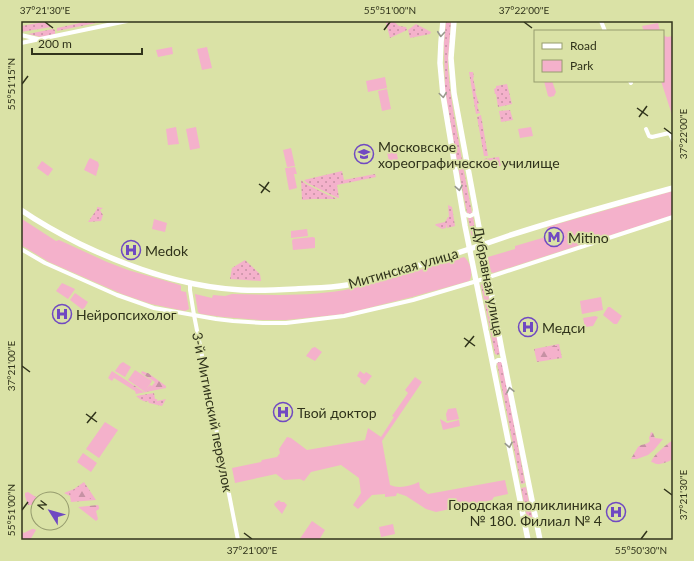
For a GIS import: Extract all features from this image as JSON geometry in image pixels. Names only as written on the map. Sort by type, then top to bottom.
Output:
[{"type":"main road","name":"Дубравная улица","points":[[443,21],[440,52],[443,96],[470,249],[528,540]]},
{"type":"main road","name":"Дубравная улица","points":[[454,21],[451,49],[454,93],[502,351],[540,540]]},
{"type":"main road","name":"Митинская улица","points":[[21,210],[54,231],[95,252],[163,276],[190,283],[233,289],[305,289],[346,285],[386,275],[587,212],[673,188]]},
{"type":"street","points":[[21,43],[127,21]]},
{"type":"street","points":[[21,35],[40,40]]},
{"type":"street","points":[[646,129],[649,136],[652,137],[669,133],[673,140]]},
{"type":"street","points":[[455,169],[456,166],[461,163],[467,167]]},
{"type":"street","points":[[463,212],[470,216],[474,214],[475,210]]},
{"type":"street","points":[[21,249],[45,263],[117,295],[154,308],[216,319],[250,323],[286,323],[344,316],[416,299],[477,281],[673,217]]},
{"type":"street","name":"3-й Митинский переулок","points":[[190,283],[194,315],[238,540]]},
{"type":"street","points":[[491,354],[494,358],[498,358],[501,356],[502,351]]},
{"type":"street","points":[[494,367],[494,363],[497,360],[502,360],[505,364]]},
{"type":"street","points":[[524,520],[526,523],[532,524],[536,517]]},
{"type":"green space","points":[[89,21],[106,21],[57,31],[57,28]]},
{"type":"green space","points":[[391,21],[399,26],[406,27],[407,30],[390,38],[386,23]]},
{"type":"green space","points":[[446,21],[451,21],[448,68],[452,103],[462,160],[457,162],[445,90],[444,43]]},
{"type":"green space","points":[[44,22],[51,27],[21,32],[21,26]]},
{"type":"green space","points":[[658,23],[660,30],[644,30],[642,26]]},
{"type":"green space","points":[[416,24],[431,32],[430,34],[410,38],[408,30]]},
{"type":"green space","points":[[53,29],[55,30],[55,34],[41,37],[28,34]]},
{"type":"green space","points":[[664,36],[667,37],[673,36],[673,118],[661,82],[664,82]]},
{"type":"green space","points":[[172,47],[173,54],[158,57],[156,50]]},
{"type":"green space","points":[[207,47],[212,68],[202,70],[197,49]]},
{"type":"green space","points":[[469,72],[473,72],[475,91],[479,104],[477,104],[480,113],[476,114]]},
{"type":"green space","points":[[385,77],[387,88],[368,92],[366,81]]},
{"type":"green space","points":[[544,82],[552,82],[556,92],[554,96],[548,96]]},
{"type":"green space","points":[[507,84],[512,104],[498,107],[494,89],[496,86]]},
{"type":"green space","points":[[387,89],[391,109],[382,111],[378,91]]},
{"type":"green space","points":[[510,110],[513,120],[501,122],[499,111]]},
{"type":"green space","points":[[481,115],[488,156],[484,156],[477,117]]},
{"type":"green space","points":[[176,127],[179,144],[168,145],[166,129]]},
{"type":"green space","points":[[196,127],[200,148],[190,150],[186,129]]},
{"type":"green space","points":[[531,127],[533,136],[520,138],[518,129]]},
{"type":"green space","points":[[291,148],[295,166],[287,167],[283,150]]},
{"type":"green space","points":[[396,150],[399,164],[390,166],[387,152]]},
{"type":"green space","points":[[499,157],[500,166],[492,167],[491,164],[486,164],[484,162],[484,159]]},
{"type":"green space","points":[[90,158],[98,162],[99,165],[96,176],[84,170]]},
{"type":"green space","points":[[42,161],[53,169],[48,176],[37,168]]},
{"type":"green space","points":[[459,165],[463,166],[472,213],[470,214],[467,213],[458,167]]},
{"type":"green space","points":[[295,167],[297,174],[294,174],[297,188],[289,190],[285,168]]},
{"type":"green space","points":[[342,171],[344,180],[375,174],[376,177],[337,185],[339,198],[307,183],[304,180]]},
{"type":"green space","points":[[301,180],[306,184],[337,199],[302,200]]},
{"type":"green space","points":[[673,191],[673,215],[493,273],[491,272],[488,257],[515,249],[515,246],[549,236],[547,227]]},
{"type":"green space","points":[[448,205],[452,207],[455,226],[447,228],[446,223],[446,228],[442,229],[435,225],[445,222],[449,217]]},
{"type":"green space","points":[[97,207],[103,208],[100,210],[103,215],[101,221],[88,222],[97,209]]},
{"type":"green space","points":[[473,217],[477,241],[475,243],[473,242],[468,218]]},
{"type":"green space","points":[[21,219],[56,241],[59,240],[128,270],[180,285],[181,291],[186,292],[189,309],[185,311],[151,304],[122,294],[49,262],[21,245]]},
{"type":"green space","points":[[154,219],[167,223],[165,232],[152,229]]},
{"type":"green space","points":[[307,229],[308,236],[291,238],[291,231]]},
{"type":"green space","points":[[315,238],[315,248],[293,250],[293,239]]},
{"type":"green space","points":[[464,257],[471,268],[469,281],[344,314],[286,320],[259,320],[223,317],[201,314],[198,312],[195,294],[212,298],[213,295],[293,295],[339,291],[382,281]]},
{"type":"green space","points":[[245,260],[260,274],[261,281],[230,279],[232,268]]},
{"type":"green space","points":[[62,283],[75,289],[68,299],[56,291]]},
{"type":"green space","points":[[483,283],[486,284],[500,353],[498,355],[495,354],[481,285]]},
{"type":"green space","points":[[75,293],[88,302],[83,310],[70,300]]},
{"type":"green space","points":[[601,297],[603,310],[582,314],[580,301]]},
{"type":"green space","points":[[608,307],[622,316],[617,324],[614,324],[603,315]]},
{"type":"green space","points":[[598,317],[593,326],[585,327],[583,318]]},
{"type":"green space","points":[[559,344],[562,358],[537,362],[534,349]]},
{"type":"green space","points":[[557,346],[557,357],[537,359],[536,350]]},
{"type":"green space","points":[[315,347],[322,352],[315,361],[306,356],[312,348]]},
{"type":"green space","points":[[500,361],[502,362],[525,483],[521,484],[497,363]]},
{"type":"green space","points":[[123,362],[131,367],[125,377],[115,371]]},
{"type":"green space","points":[[135,370],[152,381],[145,392],[128,380]]},
{"type":"green space","points":[[112,371],[144,392],[155,382],[141,373],[142,371],[148,373],[166,386],[166,388],[136,394],[135,391],[114,378],[112,381],[108,378]]},
{"type":"green space","points":[[360,371],[364,374],[366,372],[372,376],[365,385],[360,382],[361,379],[357,376]]},
{"type":"green space","points":[[415,377],[422,382],[382,441],[390,485],[397,487],[412,485],[419,482],[420,488],[428,494],[505,480],[508,494],[494,497],[492,500],[436,512],[426,509],[406,496],[397,493],[396,496],[385,497],[385,494],[372,495],[358,509],[353,505],[361,493],[359,478],[341,465],[311,472],[304,481],[300,479],[284,480],[276,474],[235,483],[232,468],[277,457],[280,453],[279,449],[287,437],[291,438],[307,450],[365,440],[368,428],[381,437],[394,417],[392,416],[408,393],[405,390]]},
{"type":"green space","points":[[154,393],[157,401],[166,399],[162,406],[149,403],[148,401],[144,401],[136,396]]},
{"type":"green space","points":[[456,408],[459,419],[447,421],[446,414],[448,409]]},
{"type":"green space","points":[[440,419],[447,423],[459,420],[460,426],[443,430]]},
{"type":"green space","points":[[105,422],[118,430],[99,458],[86,449]]},
{"type":"green space","points":[[651,432],[655,438],[663,439],[648,455],[637,459],[631,459],[638,447],[650,441],[649,438]]},
{"type":"green space","points":[[672,441],[673,459],[660,464],[651,462],[657,453]]},
{"type":"green space","points":[[83,453],[97,463],[91,472],[77,462]]},
{"type":"green space","points":[[84,482],[96,500],[71,502],[69,491]]},
{"type":"green space","points":[[81,487],[91,496],[91,498],[72,501],[70,492]]},
{"type":"green space","points":[[526,487],[533,521],[531,523],[528,522],[521,488]]},
{"type":"green space","points":[[25,493],[30,493],[30,505],[28,505]]},
{"type":"green space","points":[[279,500],[287,505],[282,514],[274,504]]},
{"type":"green space","points":[[98,505],[99,509],[96,511],[98,519],[96,521],[78,507]]},
{"type":"green space","points":[[312,521],[325,530],[319,540],[299,540]]},
{"type":"green space","points":[[393,524],[395,534],[381,537],[379,527]]},
{"type":"green space","points":[[30,530],[35,531],[30,540],[21,540],[21,531],[24,533]]},
{"type":"place","name":"Московское хореографическое училище","points":[[364,154]]},
{"type":"place","name":"Mitino","points":[[554,237]]},
{"type":"place","name":"Medok","points":[[131,250]]},
{"type":"place","name":"Нейропсихолог","points":[[62,314]]},
{"type":"place","name":"Медси","points":[[528,327]]},
{"type":"place","name":"Твой доктор","points":[[283,412]]},
{"type":"place","name":"Городская поликлиника № 180. Филиал № 4","points":[[616,512]]}]
